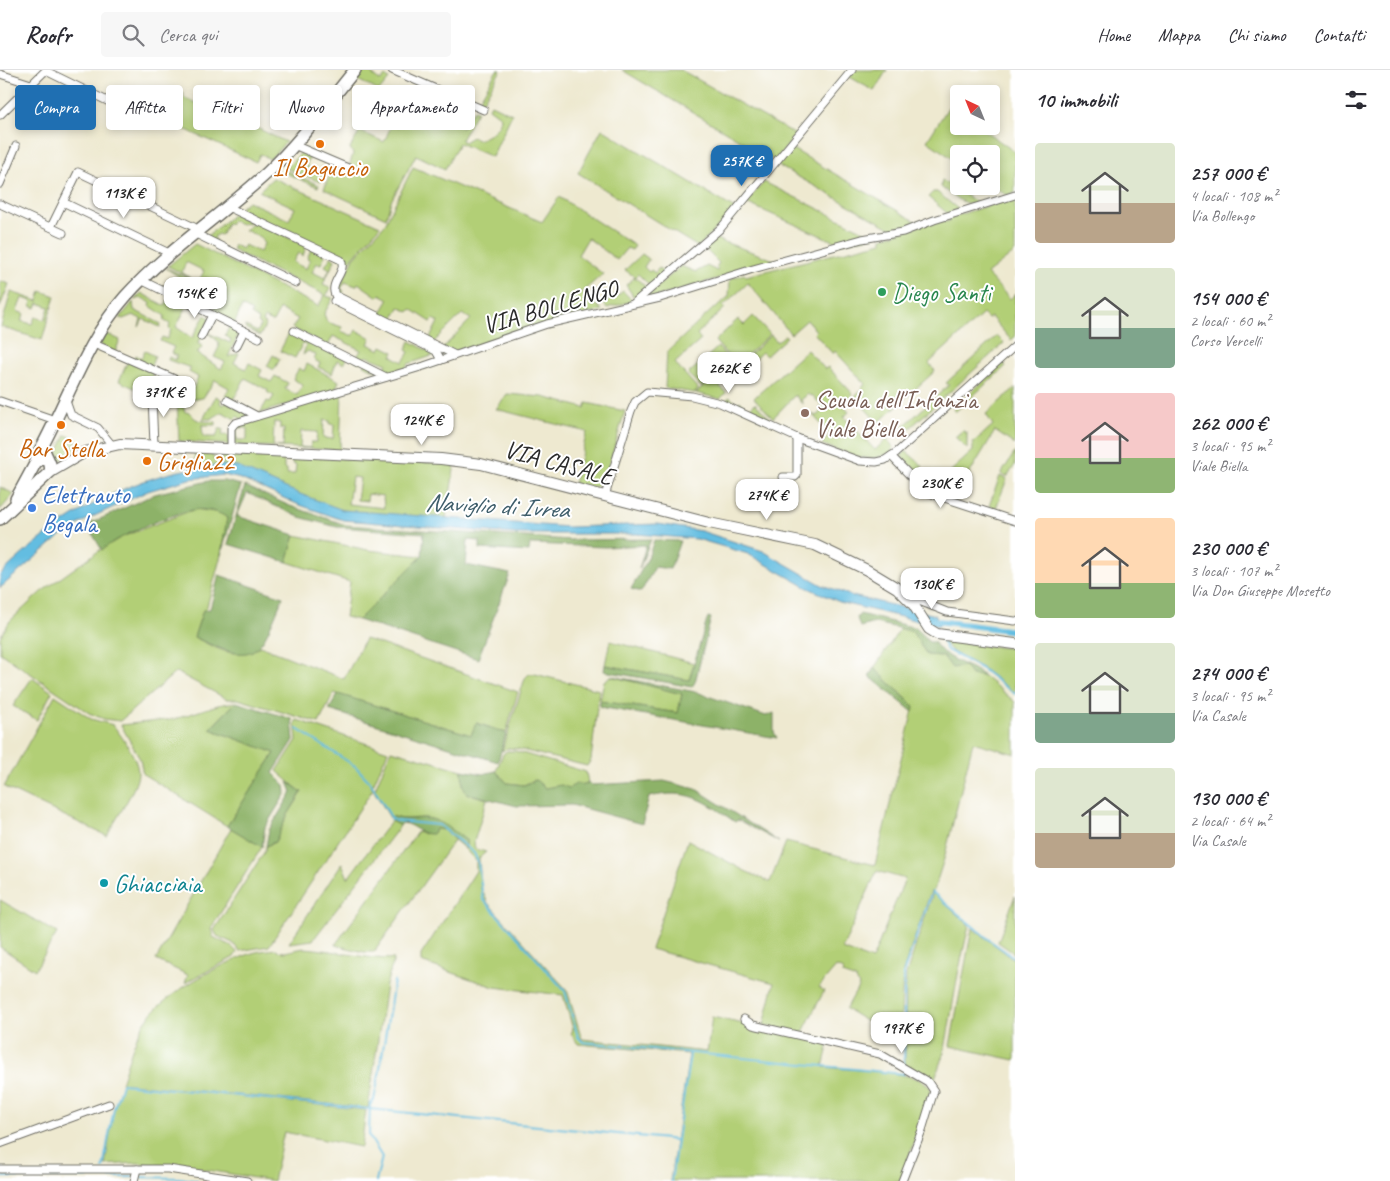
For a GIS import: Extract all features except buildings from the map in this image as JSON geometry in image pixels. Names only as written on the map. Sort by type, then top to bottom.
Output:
[{"type":"main road","points":[[44,466],[37,456],[94,344],[115,310],[142,280],[270,170],[294,145],[354,70]]},
{"type":"main road","name":"VIA CASALE","points":[[44,466],[65,462],[85,452],[112,445],[154,445],[461,461],[481,464],[709,523],[815,545],[883,578],[906,596],[929,629],[937,634],[1015,644]]},
{"type":"main road","points":[[0,519],[44,466]]},
{"type":"main road","points":[[10,509],[44,466]]},
{"type":"street","points":[[0,115],[46,70],[106,100]]},
{"type":"street","points":[[392,70],[484,110]]},
{"type":"street","name":"VIA BOLLENGO","points":[[231,450],[233,424],[441,360],[547,324],[632,304],[721,228],[852,70]]},
{"type":"street","points":[[0,74],[31,84]]},
{"type":"street","points":[[294,145],[348,168]]},
{"type":"street","points":[[0,184],[16,146]]},
{"type":"street","points":[[51,227],[78,172],[194,227],[198,233],[296,283]]},
{"type":"street","points":[[632,304],[660,298],[753,269],[862,239],[903,232],[934,220],[1015,195]]},
{"type":"street","points":[[0,204],[63,233]]},
{"type":"street","points":[[66,204],[172,254]]},
{"type":"street","points":[[228,207],[341,260],[342,267],[333,288],[335,295],[455,355]]},
{"type":"street","points":[[142,280],[212,315],[244,335],[259,338]]},
{"type":"street","points":[[334,301],[436,351],[441,360]]},
{"type":"street","points":[[201,337],[212,315]]},
{"type":"street","points":[[294,331],[386,377]]},
{"type":"street","points":[[236,347],[244,335]]},
{"type":"street","points":[[94,344],[179,381]]},
{"type":"street","points":[[605,496],[631,411],[635,402],[647,392],[692,396],[720,402],[797,438],[866,462],[885,460],[1015,346]]},
{"type":"street","points":[[154,388],[152,396],[154,445]]},
{"type":"street","points":[[66,400],[71,414],[98,428],[112,445]]},
{"type":"street","points":[[227,400],[257,416]]},
{"type":"street","points":[[0,401],[56,420]]},
{"type":"street","points":[[783,477],[795,477],[797,475],[797,438]]},
{"type":"street","points":[[891,456],[926,492],[1015,521]]},
{"type":"street","name":"VIA CASALE","points":[[906,596],[947,612],[1015,621]]},
{"type":"street","points":[[744,1019],[752,1026],[880,1054],[928,1082],[934,1091],[922,1130],[902,1181]]},
{"type":"street","points":[[0,1144],[109,1104]]},
{"type":"street","points":[[0,1169],[183,1170],[247,1181]]},
{"type":"street","points":[[134,1181],[137,1170]]},
{"type":"green space","points":[[363,70],[371,70],[370,73],[381,81],[385,76],[389,79],[384,85],[368,85],[356,79]]},
{"type":"green space","points":[[497,70],[501,70],[480,106],[477,104]]},
{"type":"green space","points":[[622,70],[681,70],[796,135],[775,161]]},
{"type":"green space","points":[[853,70],[887,70],[874,91],[848,76]]},
{"type":"green space","points":[[183,97],[193,102],[193,130],[260,130],[286,142],[270,159],[260,154],[256,162],[183,128]]},
{"type":"green space","points":[[491,104],[512,114],[492,157],[459,143],[445,169],[416,155],[391,201],[386,218],[324,189],[334,165],[339,167],[336,173],[346,176],[353,154],[350,148],[359,133],[354,130],[384,142],[389,130],[467,130],[461,140],[464,142],[472,137],[477,140],[493,132],[500,121],[501,117],[489,108]]},
{"type":"green space","points":[[949,106],[950,135],[991,135],[1015,152],[1015,193],[1006,195],[1000,191],[1000,145],[950,145],[950,157],[927,141]]},
{"type":"green space","points":[[602,129],[735,209],[698,247],[578,173]]},
{"type":"green space","points":[[791,148],[920,224],[897,232],[777,165]]},
{"type":"green space","points":[[303,151],[325,161],[311,155],[306,166],[320,172],[323,166],[327,168],[320,182],[286,168]]},
{"type":"green space","points":[[413,167],[542,222],[559,197],[635,246],[632,250],[627,248],[617,260],[588,238],[578,255],[603,274],[582,292],[602,310],[455,353],[443,348],[471,319],[462,314],[434,342],[429,340],[438,322],[433,319],[431,322],[411,309],[409,312],[399,307],[392,322],[379,316],[389,299],[380,294],[378,297],[358,283],[356,286],[345,282],[341,289],[344,291],[341,296],[336,294],[354,258],[385,224]]},
{"type":"green space","points":[[285,170],[319,185],[318,187],[283,172]]},
{"type":"green space","points":[[273,178],[380,226],[349,262],[238,210],[248,201],[289,220],[295,208],[259,191]]},
{"type":"green space","points":[[942,180],[950,185],[950,193],[941,187]]},
{"type":"green space","points":[[764,182],[874,236],[840,244],[746,203]]},
{"type":"green space","points":[[933,192],[937,192],[958,209],[948,214],[928,197]]},
{"type":"green space","points":[[952,195],[965,195],[981,205],[970,204]]},
{"type":"green space","name":"Diego Santi","points":[[1015,197],[1015,252],[987,274],[1010,299],[1015,294],[1015,337],[1011,340],[991,317],[988,319],[983,314],[929,363],[935,371],[878,423],[855,397],[865,384],[835,351],[833,354],[814,333],[816,331],[807,320],[791,334],[748,283],[697,334],[701,340],[675,363],[698,389],[695,393],[665,388],[667,352],[729,296],[730,279],[744,274],[746,276],[882,242],[882,238],[941,219],[946,222],[949,221],[949,218]]},
{"type":"green space","points":[[235,213],[250,220],[248,223],[241,224],[232,220],[229,224],[227,223],[221,235],[218,234],[214,237],[216,242],[206,237]]},
{"type":"green space","points":[[255,222],[306,246],[303,256],[298,253],[293,262],[306,269],[310,260],[307,258],[312,248],[325,255],[321,264],[317,263],[312,272],[325,278],[330,269],[325,266],[331,257],[335,260],[323,284],[331,288],[326,296],[333,298],[324,314],[327,322],[342,327],[341,331],[353,336],[356,330],[371,338],[368,344],[380,350],[382,346],[394,352],[392,356],[403,362],[409,352],[406,350],[410,341],[435,355],[408,364],[406,369],[386,376],[364,365],[368,361],[372,362],[371,367],[382,372],[387,364],[366,356],[360,363],[355,360],[361,350],[333,336],[328,346],[292,328],[298,319],[280,309],[273,322],[264,318],[263,322],[266,324],[260,336],[245,328],[246,326],[257,332],[261,325],[258,323],[259,320],[251,315],[252,312],[242,306],[235,323],[214,313],[216,308],[209,304],[217,283],[205,277],[199,292],[196,290],[191,301],[173,293],[181,278],[166,268],[194,281],[200,279],[204,271],[186,262],[182,272],[190,278],[168,266],[195,244],[318,306],[325,295],[232,250],[234,245],[242,249],[244,245],[260,252],[264,244],[260,237],[245,230]]},
{"type":"green space","points":[[713,238],[777,261],[641,301],[681,266],[696,272],[707,266],[717,271],[716,267],[719,263],[703,247]]},
{"type":"green space","points":[[642,254],[649,259],[644,267],[649,272],[651,270],[655,273],[659,268],[666,273],[650,286],[638,274],[635,277],[625,270]]},
{"type":"green space","points":[[635,277],[647,288],[635,299],[626,285]]},
{"type":"green space","points":[[0,281],[9,284],[0,307]]},
{"type":"green space","points":[[41,291],[55,296],[42,340],[1,327],[11,292],[38,301]],"holes":[[[22,298],[32,301],[31,306],[36,308],[38,303],[49,307],[45,320],[35,317],[32,324],[21,321],[24,314],[17,311]]]},
{"type":"green space","points":[[623,291],[633,301],[607,308],[604,304],[615,294],[617,296]]},
{"type":"green space","points":[[141,293],[165,306],[170,297],[187,306],[176,327],[192,338],[205,315],[210,318],[198,344],[203,346],[197,353],[221,369],[225,362],[214,357],[219,347],[218,341],[208,333],[230,343],[231,340],[225,335],[230,326],[240,331],[228,357],[239,353],[234,363],[246,369],[249,363],[262,370],[259,376],[271,382],[275,376],[288,383],[285,389],[297,395],[303,385],[293,379],[299,368],[304,371],[307,364],[339,381],[335,390],[260,413],[267,401],[270,402],[274,396],[267,392],[268,390],[245,378],[233,401],[225,396],[229,388],[215,380],[203,398],[181,399],[182,408],[198,420],[216,422],[216,425],[202,425],[203,437],[216,437],[219,429],[223,429],[222,435],[228,435],[230,445],[179,441],[177,398],[154,399],[153,397],[166,392],[171,379],[193,389],[198,377],[189,372],[191,368],[168,360],[169,357],[175,360],[177,356],[171,353],[174,347],[160,341],[162,337],[167,339],[171,330],[169,328],[170,324],[163,320],[165,316],[150,306],[151,303],[142,298],[134,300]]},
{"type":"green space","points":[[133,302],[134,310],[161,324],[160,327],[143,319],[139,327],[141,319],[133,315],[123,319],[120,318]]},
{"type":"green space","points":[[753,316],[770,334],[736,365],[715,341],[738,319],[744,325]]},
{"type":"green space","points":[[290,331],[347,359],[344,364],[337,360],[332,374],[318,367],[320,363],[314,360],[316,355],[308,351],[303,355],[306,345],[303,343],[295,358],[280,351]]},
{"type":"green space","points":[[105,333],[120,340],[115,352],[100,345]]},
{"type":"green space","points":[[771,335],[777,342],[785,335],[787,337],[766,356],[762,352],[734,378],[730,373]]},
{"type":"green space","points":[[997,336],[1004,343],[900,437],[896,433],[949,385],[946,383]]},
{"type":"green space","points":[[718,347],[735,366],[729,372],[724,366],[701,387],[688,374]]},
{"type":"green space","points":[[807,350],[825,369],[828,367],[853,394],[842,405],[849,412],[844,417],[875,450],[887,439],[894,448],[892,451],[883,456],[865,458],[821,444],[830,434],[812,414],[816,416],[822,411],[820,408],[822,406],[812,395],[808,394],[801,400],[803,405],[795,395],[773,418],[754,398]]},
{"type":"green space","points":[[145,351],[155,356],[150,368],[133,360],[136,355],[141,358]]},
{"type":"green space","points":[[273,355],[280,359],[274,370],[267,366]]},
{"type":"green space","points":[[128,361],[154,372],[145,393],[119,381]]},
{"type":"green space","points":[[1003,363],[1006,366],[955,412],[953,409]]},
{"type":"green space","points":[[713,378],[726,393],[720,399],[696,393]]},
{"type":"green space","points":[[1015,388],[1015,445],[995,431],[968,476],[961,497],[927,485],[921,478],[926,473],[931,479],[939,482],[973,451],[973,443],[993,425],[986,414]]},
{"type":"green space","points":[[342,392],[340,450],[235,445],[234,427]],"holes":[[[324,420],[330,421],[330,424],[334,425],[333,439],[323,438]],[[274,422],[280,423],[280,428],[284,429],[283,447],[273,446]],[[237,428],[247,428],[247,440],[237,440]],[[301,431],[317,432],[316,442],[311,442],[310,448],[300,447]]]},
{"type":"green space","points":[[507,394],[543,397],[585,408],[587,403],[625,411],[604,482],[592,489],[574,484],[587,432],[496,409]]},
{"type":"green space","points":[[216,396],[221,399],[220,403],[224,405],[226,402],[253,416],[241,419],[237,416],[235,419],[222,412],[211,419],[203,419]]},
{"type":"green space","points":[[730,397],[737,404],[740,401],[747,409],[726,400]]},
{"type":"green space","points":[[755,403],[770,419],[748,410]]},
{"type":"green space","points":[[963,430],[965,433],[967,431],[967,449],[955,437]]},
{"type":"green space","points":[[66,435],[77,440],[74,447],[80,450],[59,461],[53,454],[57,454]]},
{"type":"green space","points":[[195,451],[207,451],[212,454],[214,459],[221,459],[227,453],[455,464],[446,518],[381,515],[343,510],[324,505],[252,474],[215,466],[195,468]],"holes":[[[284,460],[292,461],[292,464],[296,465],[295,474],[287,474],[287,469],[284,469]],[[352,477],[360,478],[357,500],[367,501],[368,494],[383,496],[384,508],[348,504]]]},
{"type":"green space","points":[[906,451],[923,466],[916,472],[901,456]]},
{"type":"green space","points":[[1015,452],[1015,465],[1007,477],[1001,474]]},
{"type":"green space","points":[[1000,476],[1007,479],[996,508],[989,506]]},
{"type":"green space","points":[[208,481],[224,481],[241,485],[221,555],[227,518],[211,511],[197,510],[184,512],[159,520],[120,538],[102,550],[87,525],[155,494]]},
{"type":"green space","points":[[245,486],[290,506],[346,525],[570,540],[651,539],[639,569],[646,545],[605,547],[530,544],[529,552],[480,549],[480,541],[468,540],[466,565],[510,574],[478,659],[358,620],[422,556],[424,533],[337,527],[299,517],[247,493],[237,516],[295,535],[287,562],[228,544]]},
{"type":"green space","points":[[0,487],[14,494],[0,510]]},
{"type":"green space","points":[[195,509],[221,513],[227,518],[221,555],[206,610],[203,610],[194,637],[227,652],[243,653],[260,646],[344,679],[365,639],[372,641],[518,692],[506,733],[477,723],[471,735],[334,693],[319,723],[238,699],[227,699],[176,672],[120,721],[104,719],[89,713],[0,653],[0,637],[10,621],[41,592],[114,540]]},
{"type":"green space","points":[[295,535],[368,550],[422,556],[358,620],[345,617],[350,582],[287,562]]},
{"type":"green space","points":[[654,540],[680,541],[670,569],[655,567],[641,592],[631,589],[648,558]]},
{"type":"green space","points":[[219,575],[283,597],[267,633],[253,651],[243,653],[231,652],[194,637],[203,610],[210,609]]},
{"type":"green space","points":[[860,614],[916,628],[929,642],[934,642],[945,654],[984,676],[971,675],[965,666],[952,668],[943,656],[927,655],[912,631],[875,623],[860,627],[857,618]]},
{"type":"green space","points":[[708,617],[711,618],[695,682],[692,687],[604,671],[605,665],[689,680]]},
{"type":"green space","points":[[900,629],[912,631],[927,655],[943,656],[952,667],[965,666],[971,675],[984,676],[1015,702],[1015,754],[973,742],[944,859],[903,971],[900,1039],[897,1040],[846,1009],[859,986],[856,979],[842,974],[843,970],[836,967],[819,987],[824,991],[802,1034],[764,1025],[774,983],[651,949],[688,840],[745,871],[770,882],[786,842],[875,865],[914,706],[874,668]],"holes":[[[877,871],[905,879],[872,960],[842,949]]]},
{"type":"green space","points":[[942,640],[1015,649],[1015,693],[982,668],[953,652]]},
{"type":"green space","points":[[610,641],[694,663],[689,680],[605,665]]},
{"type":"green space","points":[[874,668],[914,706],[913,712],[869,676]]},
{"type":"green space","points":[[529,674],[599,690],[591,760],[587,766],[518,749],[509,748],[502,751],[525,678]]},
{"type":"green space","points":[[611,676],[682,694],[678,713],[600,701],[604,681]]},
{"type":"green space","points":[[611,676],[696,692],[766,716],[774,713],[774,732],[777,738],[600,707],[600,701],[678,713],[682,694]]},
{"type":"green space","points":[[32,678],[52,692],[37,720],[13,706]]},
{"type":"green space","points":[[338,694],[471,735],[476,723],[506,733],[498,762],[329,710]]},
{"type":"green space","points":[[55,695],[91,719],[113,725],[129,748],[135,761],[138,773],[137,779],[107,836],[4,787]]},
{"type":"green space","points":[[236,702],[210,729],[275,753],[227,826],[143,774],[140,759],[121,725],[175,719],[218,705]]},
{"type":"green space","points":[[236,702],[292,719],[294,740],[273,773],[285,785],[286,793],[265,827],[262,847],[227,826],[275,753],[210,729]]},
{"type":"green space","points":[[297,720],[388,751],[373,785],[370,784],[373,789],[269,946],[239,951],[233,943],[217,936],[214,930],[265,851],[266,846],[275,842],[287,816],[302,793],[277,771],[297,740],[295,723]]},
{"type":"green space","points":[[391,750],[462,770],[463,786],[466,793],[487,799],[474,842],[475,849],[486,852],[479,858],[481,888],[488,903],[567,990],[582,1039],[707,1052],[712,1017],[829,1043],[823,1067],[878,1071],[919,1079],[929,1086],[931,1095],[900,1181],[670,1181],[689,1054],[578,1044],[571,1034],[573,1029],[563,995],[494,987],[421,962],[421,955],[476,871],[476,861],[465,849],[467,841],[442,823],[424,818],[404,819],[392,816],[390,818],[374,791]]},
{"type":"green space","points":[[507,751],[515,751],[586,772],[588,783],[569,788],[545,788],[534,780],[524,785],[507,783],[496,771],[503,754]]},
{"type":"green space","points":[[462,770],[483,774],[496,771],[507,783],[524,785],[536,780],[545,788],[561,785],[569,788],[576,784],[584,785],[588,783],[591,785],[664,781],[696,789],[779,842],[738,820],[735,822],[705,802],[686,795],[675,794],[649,797],[642,824],[572,805],[517,806],[466,793],[463,786]]},
{"type":"green space","points":[[288,782],[302,792],[287,816],[275,842],[266,846],[269,830],[292,792]]},
{"type":"green space","points":[[392,816],[404,819],[424,818],[436,820],[467,841],[465,849],[443,830],[436,829],[432,834],[427,834],[410,825],[402,823],[400,826],[391,821]]},
{"type":"green space","points":[[391,821],[400,826],[313,940],[289,943],[342,863],[348,878]]},
{"type":"green space","points":[[231,828],[262,847],[211,928],[213,937],[231,946],[237,952],[234,957],[185,983],[188,975],[156,960]]},
{"type":"green space","points":[[436,829],[443,829],[455,839],[374,952],[364,952],[335,945],[418,831],[424,834]]},
{"type":"green space","points":[[933,893],[969,925],[945,1049],[934,1081],[905,1065],[906,975]]},
{"type":"green space","points":[[1015,896],[1015,954],[998,942]]},
{"type":"green space","points":[[0,900],[57,933],[35,970],[0,947]]},
{"type":"green space","points":[[972,928],[1015,960],[1015,1060],[950,1046]]},
{"type":"green space","points":[[304,948],[371,958],[394,959],[386,985],[368,1108],[121,1083],[141,1029],[164,1001],[191,982],[234,960],[262,951],[277,949],[277,951],[285,952]]},
{"type":"green space","points":[[122,1084],[366,1110],[361,1147],[284,1132],[273,1181],[189,1167],[138,1163],[105,1165],[114,1108]]},
{"type":"water","points":[[222,465],[238,467],[343,510],[568,527],[658,524],[701,531],[763,551],[822,585],[852,596],[936,615],[939,626],[842,603],[806,587],[748,554],[697,539],[636,534],[516,534],[343,520],[297,504],[241,479],[224,475],[189,479],[148,491],[90,518],[65,532],[0,588],[0,575],[23,554],[74,516],[101,500],[130,486],[159,476],[190,469]]},
{"type":"waterway","name":"Naviglio di Ivrea","points":[[930,620],[1015,631]]},
{"type":"waterway","points":[[941,639],[947,650],[982,669],[1015,694]]},
{"type":"waterway","points":[[297,729],[355,766],[370,782],[392,819],[439,825],[474,853],[478,862],[483,899],[565,991],[578,1037],[583,1042],[904,1074],[904,1071]]},
{"type":"waterway","points":[[904,1066],[904,971],[932,892],[992,942],[1015,958]]},
{"type":"waterway","points":[[376,1181],[382,1157],[369,1136],[370,1105],[374,1100],[379,1075],[394,981]]},
{"type":"waterway","points":[[103,1168],[114,1108],[122,1084],[677,1140],[690,1054]]},
{"type":"waterway","points":[[671,1181],[677,1140]]},
{"type":"waterway","points":[[0,1177],[133,1177]]},
{"type":"waterway","points":[[137,1177],[180,1178],[197,1181]]},
{"type":"place","name":"Il Baguccio","points":[[320,144]]},
{"type":"place","name":"Diego Santi","points":[[882,292]]},
{"type":"place","name":"Scuola dell'Infanzia Viale Biella","points":[[805,413]]},
{"type":"place","name":"Bar Stella","points":[[61,425]]},
{"type":"place","name":"Griglia22","points":[[147,461]]},
{"type":"place","name":"Elettrauto Begala","points":[[32,508]]},
{"type":"place","name":"Ghiacciaia","points":[[104,883]]}]
